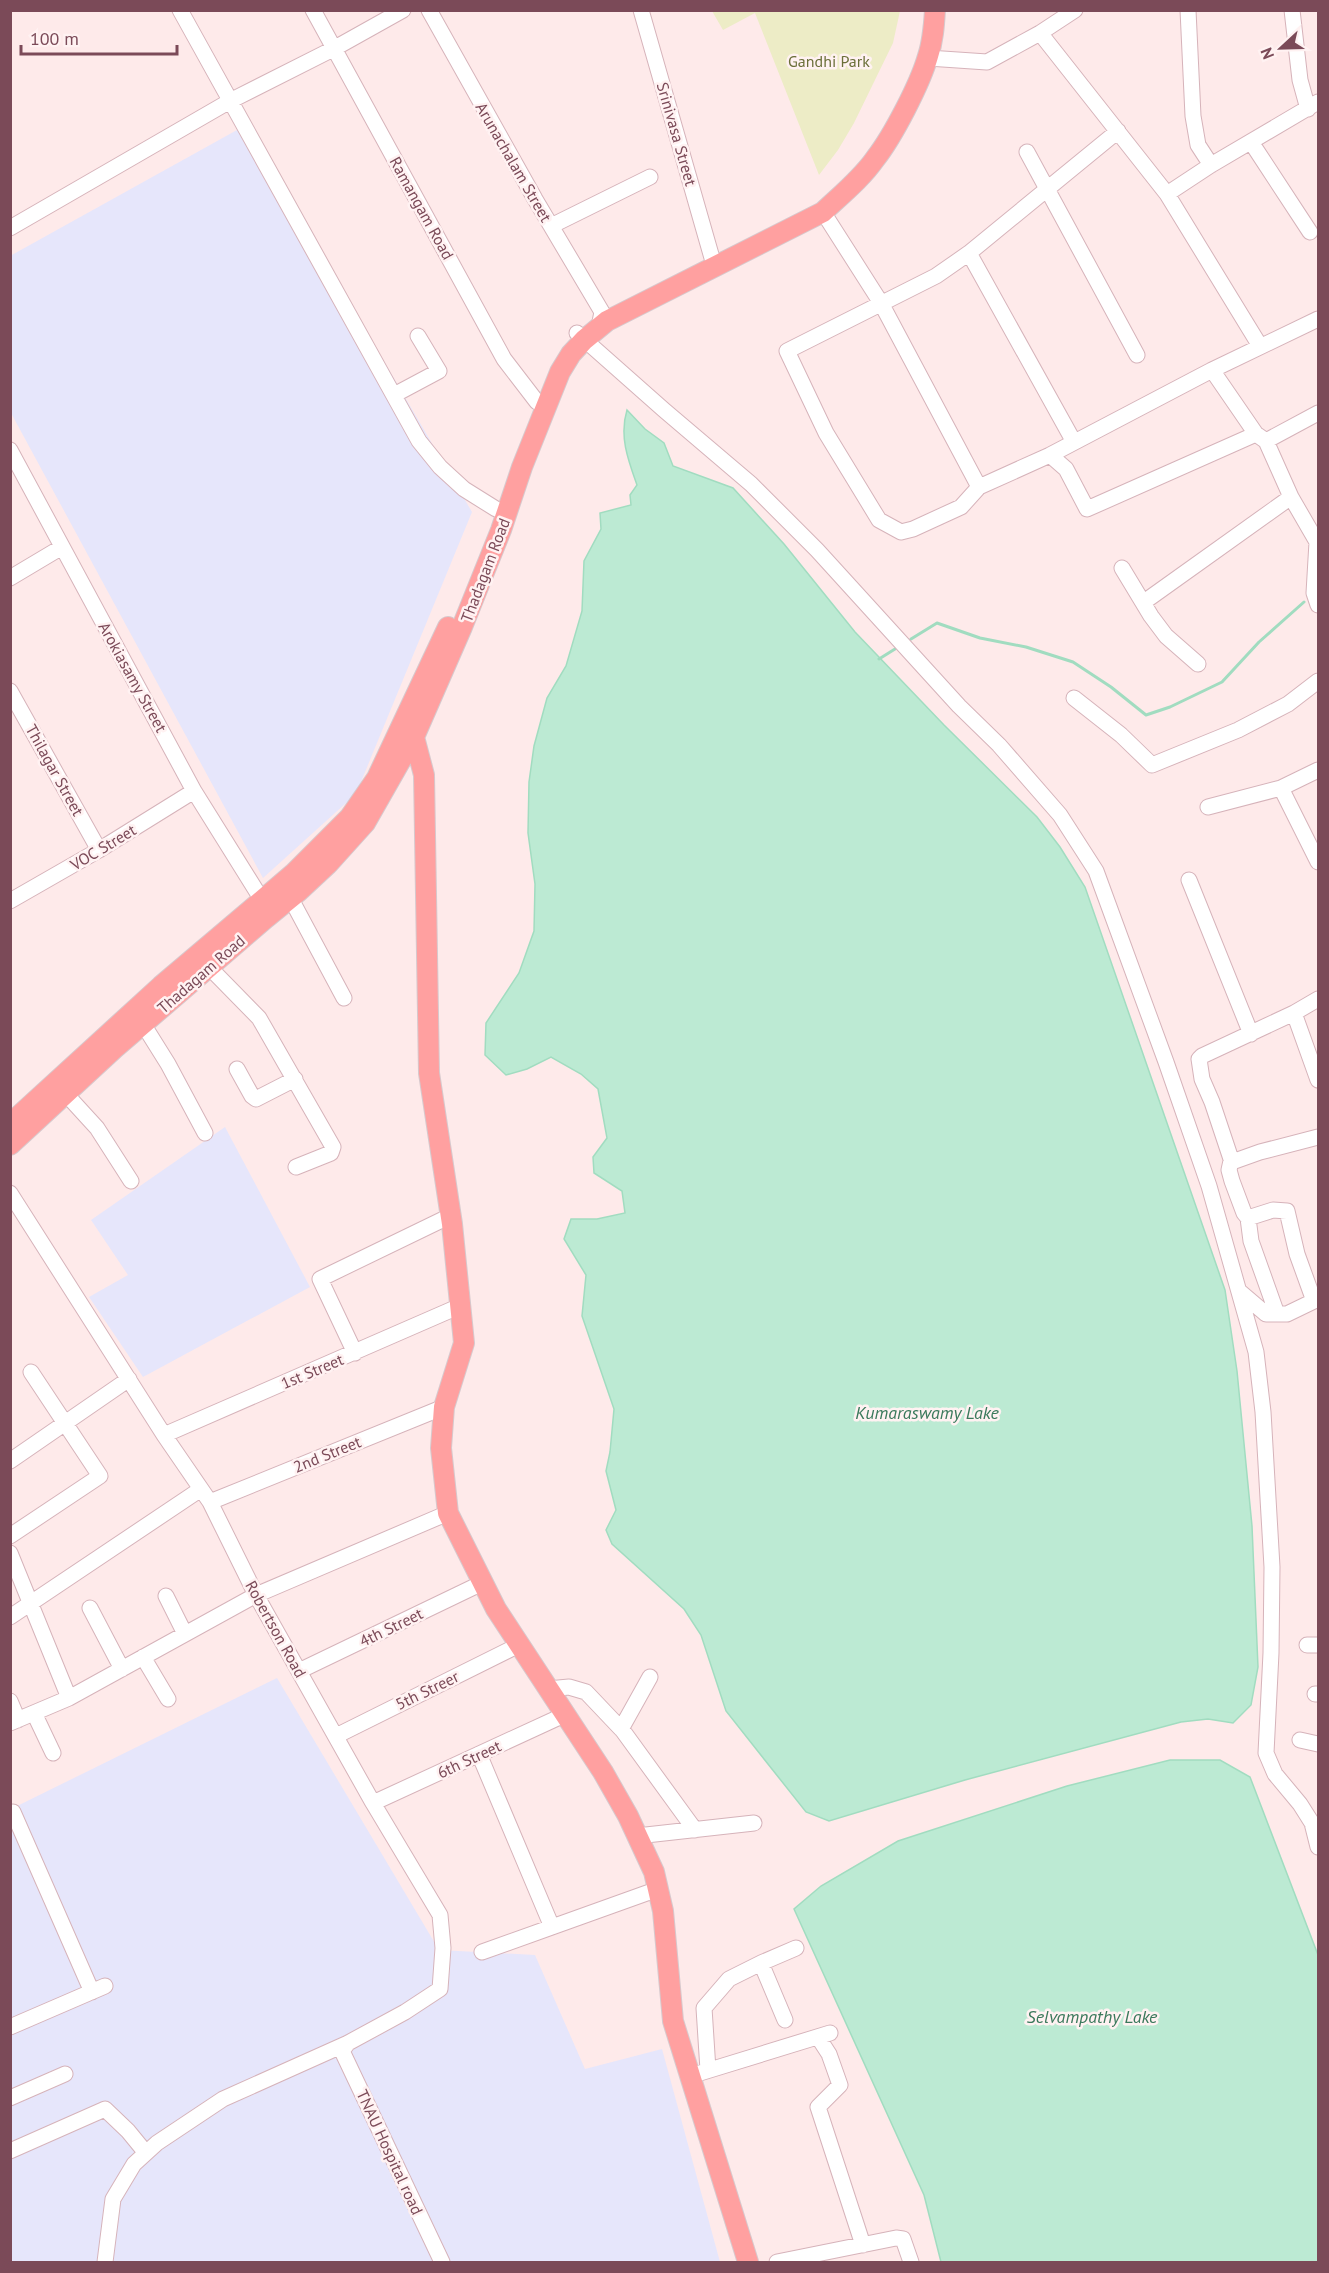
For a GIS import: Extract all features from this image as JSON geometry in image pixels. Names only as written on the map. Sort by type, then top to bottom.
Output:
[{"type":"main road","name":"Thadagam Road","points":[[10,1124],[161,986],[293,874],[350,817],[407,734],[477,563],[537,402],[556,360],[601,319],[814,204],[854,167],[884,123],[915,58],[923,35],[926,10]]},
{"type":"main road","name":"Thadagam Road","points":[[601,319],[824,212],[861,177],[876,159],[928,58],[935,10]]},
{"type":"main road","name":"Thadagam Road","points":[[10,1145],[143,1024],[291,899],[365,824],[501,530],[522,467],[560,372],[580,336]]},
{"type":"main road","points":[[407,734],[424,775],[429,1073],[450,1216],[464,1343],[444,1407],[441,1449],[448,1513],[496,1609],[603,1772],[654,1872],[663,1911],[673,2021],[699,2073],[748,2262]]},
{"type":"street","points":[[180,10],[419,441],[440,467],[464,489],[496,509]]},
{"type":"street","name":"Ramangam Road","points":[[313,10],[504,359],[537,402]]},
{"type":"street","points":[[10,228],[230,101],[335,48],[403,10]]},
{"type":"street","name":"Arunachalam Street","points":[[429,10],[601,319]]},
{"type":"street","name":"Srinivasa Street","points":[[641,10],[712,258]]},
{"type":"street","points":[[928,58],[987,62],[1040,33],[1075,10]]},
{"type":"street","points":[[1188,10],[1193,117],[1198,145],[1211,165]]},
{"type":"street","points":[[1167,194],[1211,165],[1313,106],[1300,80],[1292,10]]},
{"type":"street","points":[[1040,33],[1167,194],[1260,346]]},
{"type":"street","points":[[1118,131],[1047,191],[969,253],[936,276],[787,351],[826,433],[879,520],[901,532],[913,529],[961,507],[979,487],[1050,455],[1212,370],[1318,318]]},
{"type":"street","points":[[1251,142],[1310,232]]},
{"type":"street","points":[[1027,152],[1137,355]]},
{"type":"street","points":[[551,226],[651,177]]},
{"type":"street","points":[[824,212],[881,303],[979,487]]},
{"type":"street","points":[[969,253],[1074,442]]},
{"type":"street","points":[[394,395],[439,371],[418,336]]},
{"type":"street","points":[[580,336],[751,484],[809,542],[960,706],[999,745],[1060,815],[1096,871],[1205,1175],[1229,1265],[1239,1291],[1256,1352],[1263,1412],[1272,1567],[1266,1753],[1275,1774],[1300,1804],[1315,1816],[1318,1847]]},
{"type":"street","points":[[1212,370],[1261,438],[1317,542],[1317,574],[1314,593],[1318,605]]},
{"type":"street","points":[[1050,455],[1066,468],[1087,509],[1261,438],[1318,412]]},
{"type":"street","name":"Arokiasamy Street","points":[[10,450],[194,790],[262,900]]},
{"type":"street","points":[[1144,602],[1291,496]]},
{"type":"street","points":[[10,578],[62,547]]},
{"type":"street","points":[[1122,568],[1166,636],[1198,664]]},
{"type":"street","points":[[1074,698],[1121,735],[1152,765],[1238,730],[1288,704],[1318,681]]},
{"type":"street","name":"Thilagar Street","points":[[10,691],[99,850]]},
{"type":"street","points":[[1208,807],[1281,788],[1318,770]]},
{"type":"street","points":[[1281,788],[1318,862]]},
{"type":"street","name":"VOC Street","points":[[10,902],[99,850],[194,790]]},
{"type":"street","points":[[1190,880],[1251,1034]]},
{"type":"street","points":[[291,899],[344,998]]},
{"type":"street","points":[[209,967],[259,1018],[333,1150],[296,1167]]},
{"type":"street","points":[[1277,1314],[1251,1241],[1248,1218],[1232,1180],[1229,1170],[1231,1161],[1202,1079],[1199,1059],[1318,999]]},
{"type":"street","points":[[1294,1013],[1318,1080]]},
{"type":"street","points":[[143,1024],[168,1064],[205,1133]]},
{"type":"street","points":[[237,1069],[252,1096],[256,1098],[295,1079]]},
{"type":"street","points":[[65,1093],[97,1128],[130,1181]]},
{"type":"street","points":[[1231,1161],[1318,1137]]},
{"type":"street","name":"Robertson Road","points":[[10,1193],[205,1496],[256,1595],[373,1803],[440,1915],[443,1948],[440,1989],[405,2012],[348,2043]]},
{"type":"street","points":[[1239,1291],[1266,1314],[1287,1314],[1316,1300],[1297,1254],[1287,1211],[1274,1210],[1248,1218]]},
{"type":"street","points":[[355,1353],[320,1279],[450,1216]]},
{"type":"street","name":"1st Street","points":[[164,1435],[460,1306]]},
{"type":"street","points":[[10,1536],[100,1476],[31,1372]]},
{"type":"street","points":[[10,1461],[129,1379]]},
{"type":"street","name":"2nd Street","points":[[10,1617],[205,1496],[444,1407]]},
{"type":"street","points":[[10,1701],[14,1721],[69,1698],[256,1595],[448,1513]]},
{"type":"street","points":[[10,1553],[69,1698]]},
{"type":"street","name":"4th Street","points":[[299,1671],[483,1583]]},
{"type":"street","points":[[166,1596],[185,1634]]},
{"type":"street","points":[[90,1608],[122,1669]]},
{"type":"street","name":"5th Streer","points":[[336,1736],[519,1645]]},
{"type":"street","points":[[143,1657],[168,1699]]},
{"type":"street","points":[[621,1729],[650,1677]]},
{"type":"street","points":[[548,1689],[569,1687],[586,1692],[621,1729],[694,1830]]},
{"type":"street","points":[[34,1713],[53,1753]]},
{"type":"street","name":"6th Street","points":[[373,1803],[564,1715]]},
{"type":"street","points":[[1300,1740],[1318,1744]]},
{"type":"street","points":[[479,1754],[552,1927]]},
{"type":"street","points":[[10,2027],[99,1989],[13,1812]]},
{"type":"street","points":[[637,1836],[754,1823]]},
{"type":"street","points":[[482,1952],[658,1890]]},
{"type":"street","points":[[796,1948],[729,1979],[704,2008],[699,2073],[824,2035],[840,2085],[818,2107],[863,2245]]},
{"type":"street","points":[[760,1963],[785,2020]]},
{"type":"street","points":[[105,2262],[113,2199],[134,2164],[157,2143],[223,2099],[348,2043]]},
{"type":"street","name":"TNAU Hospital road","points":[[348,2043],[342,2051],[442,2262]]},
{"type":"street","points":[[10,2098],[65,2074]]},
{"type":"street","points":[[10,2151],[105,2109],[128,2131],[146,2153]]},
{"type":"street","points":[[777,2262],[842,2256],[863,2245],[896,2238],[903,2239],[911,2262]]},
{"type":"shaded area","points":[[246,125],[472,512],[356,794],[263,878],[11,413],[10,256]]},
{"type":"shaded area","points":[[225,1127],[310,1287],[143,1377],[89,1297],[128,1275],[91,1220]]},
{"type":"shaded area","points":[[277,1678],[439,1950],[535,1955],[585,2069],[662,2049],[720,2262],[11,2262],[11,1809]]},
{"type":"green space","name":"Gandhi Park","points":[[712,11],[900,11],[893,43],[854,123],[838,150],[819,175],[755,13],[723,30]]},
{"type":"water","name":"Kumaraswamy Lake","points":[[627,410],[645,429],[664,443],[673,466],[733,488],[784,544],[855,632],[1037,817],[1060,847],[1085,887],[1225,1290],[1237,1371],[1252,1526],[1258,1667],[1251,1705],[1233,1723],[1208,1719],[1181,1722],[965,1780],[829,1821],[806,1812],[726,1711],[701,1635],[684,1609],[612,1544],[606,1530],[616,1510],[606,1471],[614,1409],[582,1316],[586,1275],[564,1239],[571,1219],[597,1219],[625,1213],[622,1191],[594,1173],[593,1157],[607,1138],[598,1089],[581,1074],[551,1057],[527,1069],[506,1075],[485,1055],[486,1023],[519,973],[534,931],[535,884],[528,833],[529,782],[534,746],[547,698],[566,666],[582,611],[584,561],[601,529],[600,513],[631,505],[630,495],[637,485],[624,439]]},
{"type":"water","name":"Selvampathy Lake","points":[[1170,1760],[1220,1760],[1250,1777],[1318,1955],[1318,2262],[941,2262],[924,2195],[794,1909],[821,1886],[898,1841],[1067,1786]]},
{"type":"waterway","points":[[911,639],[937,623],[980,638],[1026,647],[1073,662],[1111,687],[1146,715],[1170,707],[1222,682],[1259,642],[1304,602]]},
{"type":"waterway","points":[[879,659],[895,649]]}]
